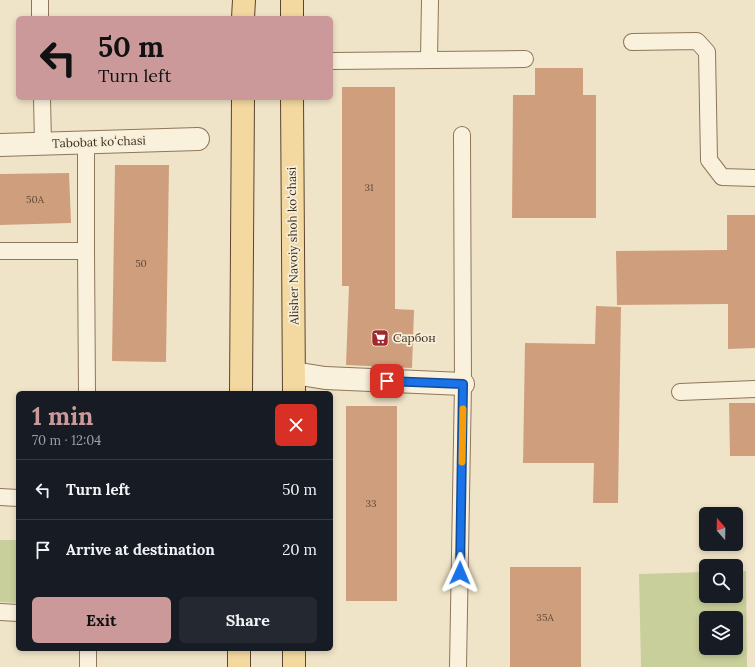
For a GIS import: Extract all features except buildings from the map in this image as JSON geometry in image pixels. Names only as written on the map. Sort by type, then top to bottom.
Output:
[{"type":"main road","points":[[243,16],[244,0]]},
{"type":"main road","points":[[292,0],[292,16]]},
{"type":"main road","points":[[241,391],[243,100]]},
{"type":"main road","name":"Alisher Navoiy shoh koʻchasi","points":[[292,100],[294,383]]},
{"type":"main road","points":[[239,651],[239,667]]},
{"type":"main road","points":[[294,651],[294,667]]},
{"type":"street","name":"Tabobat koʻchasi","points":[[0,145],[198,139]]},
{"type":"street","points":[[294,383],[325,378],[463,384]]},
{"type":"lane","points":[[40,0],[40,16]]},
{"type":"lane","points":[[429,59],[430,0]]},
{"type":"lane","points":[[632,42],[697,41],[707,52],[709,160],[722,177],[755,178]]},
{"type":"lane","points":[[333,61],[525,59]]},
{"type":"lane","points":[[42,100],[43,144]]},
{"type":"lane","points":[[458,667],[463,384],[462,135]]},
{"type":"lane","points":[[86,142],[87,391]]},
{"type":"lane","points":[[0,251],[86,251]]},
{"type":"lane","points":[[680,392],[755,390]]},
{"type":"lane","points":[[0,497],[16,498]]},
{"type":"lane","points":[[0,612],[16,613]]},
{"type":"lane","points":[[88,651],[88,667]]},
{"type":"green space","points":[[0,540],[16,540],[16,603],[0,602]]},
{"type":"green space","points":[[743,571],[746,571],[747,667],[641,667],[639,574],[699,572],[699,603],[743,603]]},
{"type":"slow traffic","points":[[462,462],[463,409]]},
{"type":"place","name":"Сарбон","points":[[380,338]]},
{"type":"route","points":[[387,381],[463,384],[460,573]]}]
